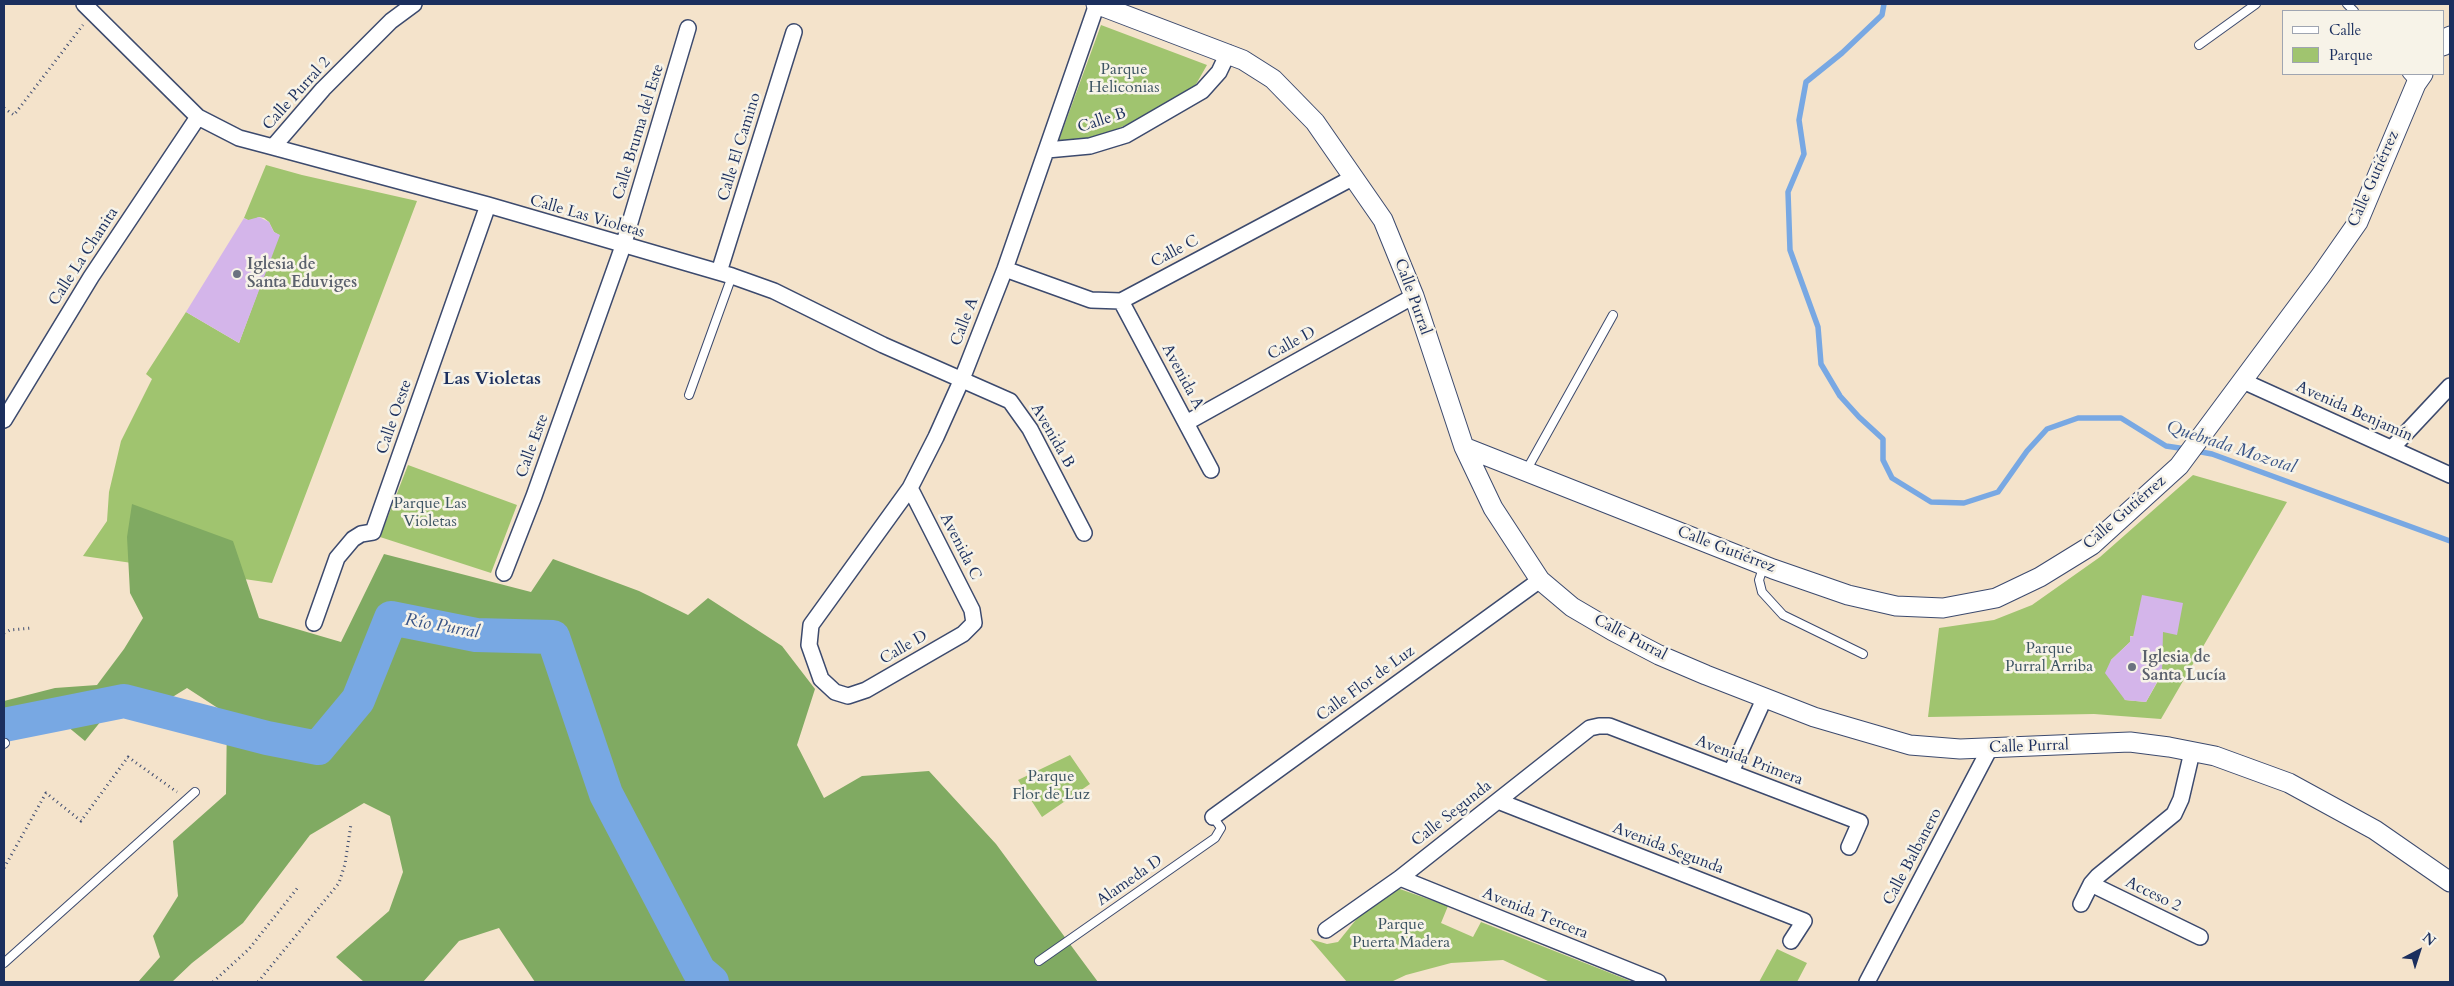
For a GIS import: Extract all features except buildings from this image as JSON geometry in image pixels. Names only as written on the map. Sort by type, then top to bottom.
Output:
[{"type":"street","name":"Calle Purral 2","points":[[88,8],[198,117],[239,138],[273,147],[324,89],[370,41],[390,21],[414,4]]},
{"type":"street","name":"Calle Purral","points":[[1097,4],[1243,60],[1273,79],[1315,122],[1383,220],[1414,296],[1464,447],[1493,508],[1540,580],[1572,606],[1613,631],[1659,655],[1814,717],[1910,745],[1960,749],[2130,742],[2214,756],[2289,783],[2375,830],[2450,882]]},
{"type":"street","name":"Calle A","points":[[848,696],[835,692],[821,679],[808,645],[811,626],[910,488],[936,437],[962,379],[1005,269],[1097,4]]},
{"type":"street","name":"Calle Bruma del Este","points":[[623,246],[688,28]]},
{"type":"street","name":"Calle El Camino","points":[[725,274],[794,32]]},
{"type":"street","name":"Calle B","points":[[1047,150],[1090,146],[1126,135],[1202,91],[1218,72],[1228,53]]},
{"type":"street","name":"Calle Gutiérrez","points":[[1464,447],[1764,565],[1848,594],[1896,606],[1942,608],[1996,598],[2040,577],[2092,544],[2179,466],[2358,222],[2415,77]]},
{"type":"street","name":"Calle La Chanita","points":[[4,420],[91,276],[198,117]]},
{"type":"street","name":"Calle Las Violetas","points":[[273,147],[725,274],[774,291],[883,344]]},
{"type":"street","name":"Calle C","points":[[1005,269],[1091,300],[1121,301],[1354,177]]},
{"type":"street","name":"Calle Oeste","points":[[314,623],[337,558],[353,539],[361,534],[373,532],[488,206]]},
{"type":"street","name":"Calle Este","points":[[504,573],[534,496],[623,246]]},
{"type":"street","name":"Calle D","points":[[1186,423],[1414,296]]},
{"type":"street","name":"Avenida A","points":[[1121,301],[1211,470]]},
{"type":"street","name":"Avenida B","points":[[883,344],[1010,401],[1020,413],[1084,533]]},
{"type":"street","name":"Avenida Benjamín","points":[[2243,381],[2450,475]]},
{"type":"street","points":[[2392,448],[2450,386]]},
{"type":"street","name":"Avenida C","points":[[910,488],[972,610],[974,623]]},
{"type":"street","name":"Calle Flor de Luz","points":[[1213,817],[1540,580]]},
{"type":"street","name":"Calle D","points":[[848,696],[866,690],[955,639],[974,623]]},
{"type":"street","points":[[1731,772],[1765,697]]},
{"type":"street","name":"Avenida Primera","points":[[1599,726],[1609,726],[1860,822],[1850,847]]},
{"type":"street","name":"Calle Segunda","points":[[1326,930],[1400,878],[1590,728],[1599,726]]},
{"type":"street","name":"Calle Balbanero","points":[[1867,982],[1990,748]]},
{"type":"street","points":[[2081,904],[2090,884],[2174,814],[2182,799],[2192,752]]},
{"type":"street","name":"Avenida Segunda","points":[[1498,801],[1804,921],[1791,941]]},
{"type":"street","name":"Avenida Tercera","points":[[1400,878],[1658,982]]},
{"type":"street","name":"Acceso 2","points":[[2090,884],[2200,937]]},
{"type":"lane","points":[[2199,45],[2256,4]]},
{"type":"lane","points":[[689,395],[725,274]]},
{"type":"lane","points":[[1526,471],[1613,315]]},
{"type":"lane","points":[[1764,565],[1759,580],[1762,592],[1783,615],[1863,654]]},
{"type":"lane","points":[[4,963],[195,792]]},
{"type":"lane","name":"Alameda D","points":[[1039,961],[1215,838],[1221,828],[1213,817]]},
{"type":"path","points":[[4,108],[14,115],[88,8]]},
{"type":"path","points":[[4,633],[10,630],[32,628]]},
{"type":"path","points":[[4,868],[46,793],[81,821],[128,757],[187,800]]},
{"type":"path","points":[[258,982],[339,883],[345,864],[351,824]]},
{"type":"path","points":[[212,982],[249,948],[299,886]]},
{"type":"green space","name":"Parque Heliconias","points":[[1101,25],[1207,65],[1195,86],[1133,122],[1089,141],[1059,140]]},
{"type":"green space","points":[[266,165],[417,201],[272,583],[83,556],[107,521],[109,492],[121,441],[152,379],[146,374],[186,312],[239,343],[279,235],[274,232],[269,222],[264,218],[259,217],[250,221],[244,218]]},
{"type":"green space","name":"Parque Las Violetas","points":[[408,465],[517,505],[491,573],[380,537]]},
{"type":"green space","name":"Parque Purral Arriba","points":[[2193,475],[2287,502],[2161,719],[2094,714],[1928,717],[1939,628],[1994,620],[2032,605],[2100,557]],"holes":[[[2130,636],[2162,640],[2162,674],[2146,702],[2125,700],[2111,660],[2130,642]]]},
{"type":"green space","points":[[132,504],[233,541],[259,618],[341,642],[384,554],[531,592],[553,559],[639,591],[688,615],[708,598],[782,646],[815,689],[797,745],[824,798],[862,776],[929,771],[996,844],[1098,982],[535,982],[499,928],[459,941],[423,982],[364,982],[336,957],[389,911],[403,872],[390,816],[364,803],[310,835],[243,923],[192,963],[172,982],[138,982],[160,957],[153,936],[178,896],[173,841],[226,794],[227,714],[187,688],[166,701],[113,706],[85,741],[44,707],[4,726],[4,701],[55,688],[97,685],[124,649],[143,618],[130,593],[127,537]]},
{"type":"green space","name":"Parque Flor de Luz","points":[[1070,755],[1090,784],[1042,817],[1018,780]]},
{"type":"green space","name":"Parque Puerta Madera","points":[[1397,888],[1448,906],[1441,923],[1473,937],[1481,922],[1633,982],[1550,982],[1503,960],[1451,963],[1406,975],[1391,982],[1347,982],[1310,939],[1327,944],[1338,942],[1359,916]]},
{"type":"green space","points":[[1777,949],[1807,963],[1797,982],[1759,982]]},
{"type":"waterway","name":"Quebrada Mozotal","points":[[1884,4],[1882,15],[1842,53],[1806,82],[1799,120],[1804,154],[1788,192],[1790,250],[1818,327],[1821,364],[1840,396],[1883,439],[1883,460],[1892,478],[1931,502],[1964,503],[1998,492],[2027,451],[2047,429],[2078,418],[2121,418],[2166,446],[2186,449]]},
{"type":"waterway","name":"Quebrada Mozotal","points":[[2196,451],[2212,454],[2450,541]]},
{"type":"waterway","name":"Río Purral","points":[[4,725],[124,701],[267,738],[318,748],[358,700],[391,618],[476,635],[553,637],[606,794],[699,971],[712,982]]},
{"type":"place","name":"Iglesia de Santa Eduviges","points":[[237,274]]},
{"type":"place","name":"Iglesia de Santa Lucía","points":[[2132,667]]},
{"type":"district","name":"Las Violetas","points":[[492,380]]}]
